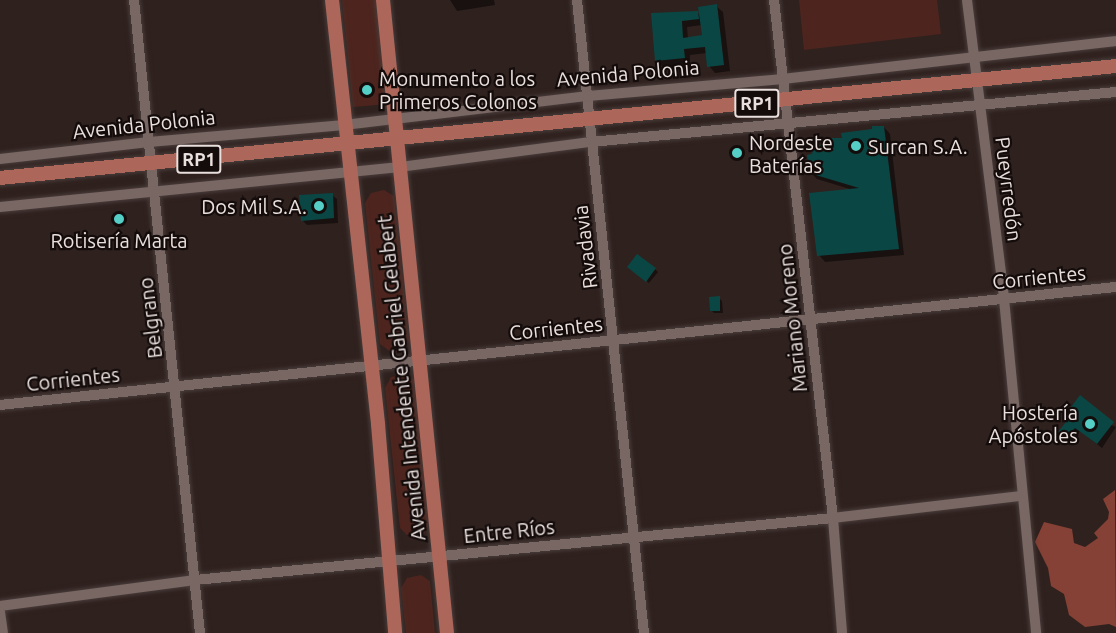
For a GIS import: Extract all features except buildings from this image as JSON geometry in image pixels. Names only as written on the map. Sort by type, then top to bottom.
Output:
[{"type":"main road","name":"Avenida Intendente Gabriel Gelabert","points":[[332,0],[349,173],[372,366],[395,633]]},
{"type":"main road","name":"Avenida Intendente Gabriel Gelabert","points":[[383,0],[447,633]]},
{"type":"main road","name":"Avenida Polonia","points":[[0,178],[398,140],[589,118],[786,101],[1116,66]]},
{"type":"street","name":"Belgrano","points":[[134,0],[200,633]]},
{"type":"street","name":"Rivadavia","points":[[578,0],[644,633]]},
{"type":"street","name":"Mariano Moreno","points":[[774,0],[833,518],[842,633]]},
{"type":"street","name":"Pueyrredón","points":[[967,0],[972,58],[1004,299],[1021,496],[1036,633]]},
{"type":"street","name":"Avenida Polonia","points":[[0,159],[149,142],[396,119],[588,96],[783,79],[1116,41]]},
{"type":"street","points":[[0,207],[400,168],[591,142],[1116,92]]},
{"type":"street","name":"Corrientes","points":[[0,405],[1116,287]]},
{"type":"street","name":"Entre Ríos","points":[[0,606],[195,580],[833,518],[1021,496]]},
{"type":"street","points":[[0,612],[3,633]]},
{"type":"shaded area","points":[[342,0],[377,0],[388,104],[353,107]]},
{"type":"shaded area","points":[[799,0],[937,0],[941,34],[804,50]]},
{"type":"shaded area","points":[[384,190],[394,196],[409,341],[401,352],[392,353],[380,344],[365,203],[371,193]]},
{"type":"shaded area","points":[[404,374],[414,380],[429,525],[423,536],[411,539],[400,528],[385,388],[391,377]]},
{"type":"shaded area","points":[[1115,490],[1116,627],[1109,624],[1085,627],[1069,615],[1064,594],[1051,586],[1048,568],[1035,542],[1044,522],[1072,529],[1074,543],[1085,547],[1098,538],[1094,533],[1108,519],[1109,512],[1103,499]]},
{"type":"shaded area","points":[[421,575],[430,581],[435,633],[406,633],[401,588],[407,578]]},
{"type":"place","name":"Monumento a los Primeros Colonos","points":[[367,90]]},
{"type":"place","name":"Surcan S.A.","points":[[856,146]]},
{"type":"place","name":"Nordeste Baterías","points":[[737,153]]},
{"type":"place","name":"Dos Mil S.A.","points":[[319,206]]},
{"type":"place","name":"Rotisería Marta","points":[[119,219]]},
{"type":"place","name":"Hostería Apóstoles","points":[[1090,424]]}]
